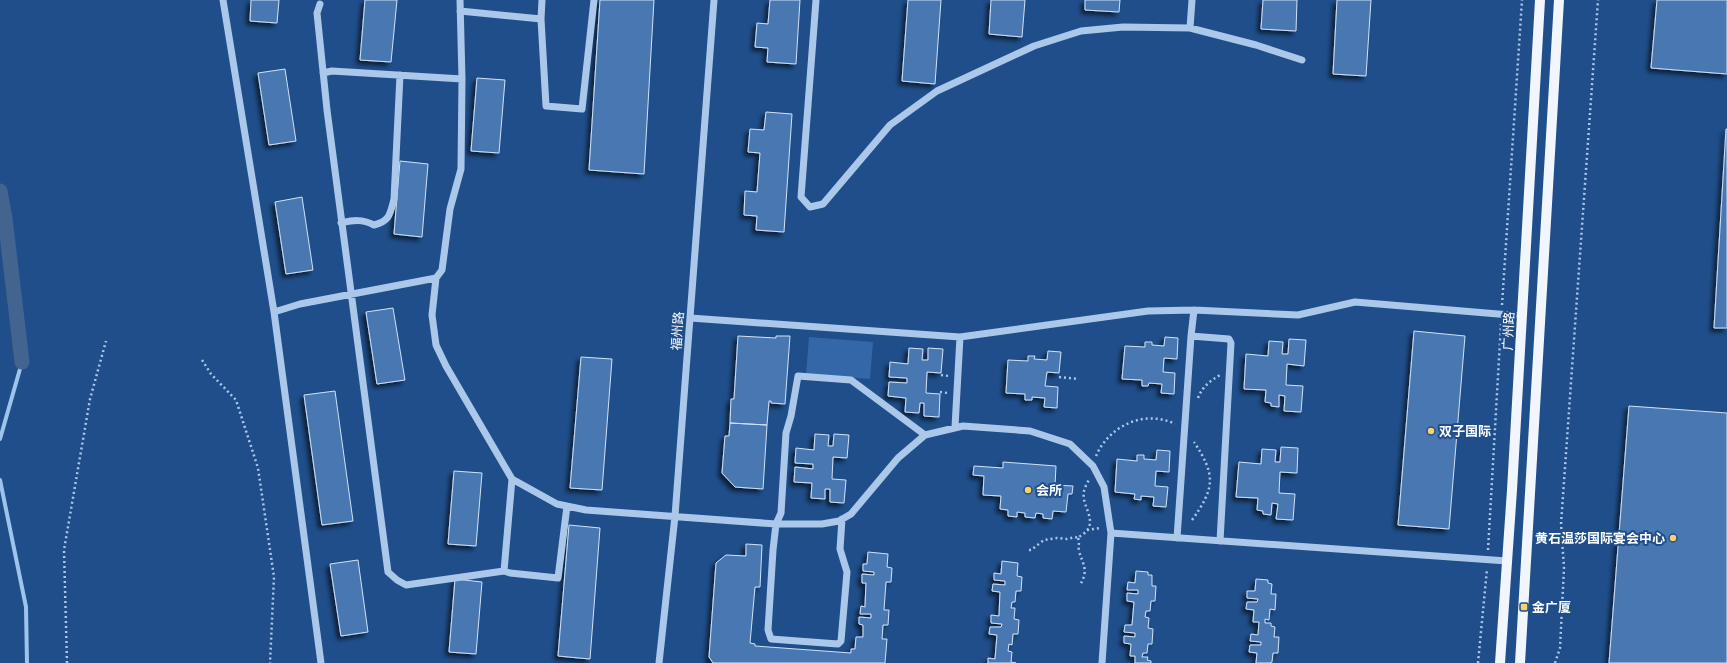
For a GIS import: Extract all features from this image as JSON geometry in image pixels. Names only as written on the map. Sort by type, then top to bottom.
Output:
[{"type":"main road","name":"广州路","points":[[1500,663],[1540,0]]},
{"type":"main road","points":[[1520,663],[1559,0]]},
{"type":"street","points":[[223,0],[274,312],[322,663]]},
{"type":"street","points":[[460,0],[462,79],[461,168],[450,209],[442,270],[436,278],[432,315],[436,345],[446,366],[512,479],[557,504],[586,510],[776,524],[822,524],[842,519],[851,514],[898,458],[925,435],[963,426],[1030,431],[1070,444],[1093,466],[1104,487],[1111,533],[1102,663]]},
{"type":"street","points":[[542,0],[541,19],[546,106],[582,109],[594,0]]},
{"type":"street","name":"福州路","points":[[659,663],[675,516],[714,0]]},
{"type":"street","points":[[816,0],[801,197],[810,207],[823,204],[890,125],[937,91],[1034,46],[1081,31],[1123,27],[1190,28],[1256,45],[1302,60]]},
{"type":"street","points":[[1190,28],[1192,0]]},
{"type":"street","points":[[320,4],[317,13],[323,73],[350,295],[388,572],[396,580],[406,584],[504,571],[510,573],[558,578],[567,506]]},
{"type":"street","points":[[460,11],[541,19]]},
{"type":"street","points":[[323,73],[332,71],[462,79]]},
{"type":"street","points":[[341,223],[356,219],[366,221],[374,225],[384,222],[389,216],[394,199],[400,75]]},
{"type":"street","points":[[274,312],[300,304],[436,278]]},
{"type":"street","points":[[690,318],[960,337],[1148,311],[1194,310],[1298,315],[1355,302],[1522,316]]},
{"type":"street","points":[[1177,538],[1194,310]]},
{"type":"street","points":[[1191,336],[1229,339],[1232,343],[1220,540]]},
{"type":"street","points":[[955,427],[960,337]]},
{"type":"street","points":[[842,519],[840,549],[847,572],[841,641],[838,644],[771,639],[768,630],[776,524],[781,513],[786,433],[791,416],[798,376],[851,380],[925,435]]},
{"type":"street","points":[[504,571],[512,479]]},
{"type":"street","points":[[1111,533],[1507,561]]},
{"type":"path","points":[[1478,663],[1488,559],[1522,0]]},
{"type":"path","points":[[1555,663],[1560,648],[1564,568],[1561,524],[1598,0]]},
{"type":"path","points":[[67,663],[64,550],[90,399],[106,341]]},
{"type":"path","points":[[202,360],[211,374],[236,400],[258,468],[274,577],[270,663]]},
{"type":"path","points":[[1196,405],[1200,392],[1209,381],[1221,374],[1230,372]]},
{"type":"path","points":[[1059,377],[1078,378]]},
{"type":"path","points":[[1029,550],[1044,540],[1057,538],[1078,538],[1089,527],[1089,512],[1084,500],[1084,492],[1091,477],[1098,452],[1106,439],[1124,425],[1134,420],[1156,418],[1170,422],[1185,430],[1204,457],[1211,481],[1204,504],[1192,520]]},
{"type":"path","points":[[1078,538],[1080,542],[1079,550],[1085,563],[1085,571],[1080,584]]},
{"type":"shaded area","points":[[809,337],[873,342],[870,379],[806,374]]},
{"type":"building","points":[[251,0],[279,0],[277,23],[250,21]]},
{"type":"building","points":[[365,0],[397,0],[391,62],[360,60]]},
{"type":"building","points":[[600,0],[654,0],[644,174],[589,170]]},
{"type":"building","points":[[770,0],[800,0],[796,64],[767,62],[768,48],[755,47],[757,23],[768,24]]},
{"type":"building","points":[[908,0],[941,0],[935,84],[902,81]]},
{"type":"building","points":[[991,0],[1025,0],[1022,37],[989,34]]},
{"type":"building","points":[[1085,0],[1120,0],[1119,12],[1085,10]]},
{"type":"building","points":[[1263,0],[1297,0],[1296,31],[1261,29]]},
{"type":"building","points":[[1337,0],[1371,0],[1366,76],[1333,74]]},
{"type":"building","points":[[1657,0],[1727,0],[1727,74],[1651,68]]},
{"type":"building","points":[[285,69],[296,141],[269,145],[258,73]]},
{"type":"building","points":[[477,78],[505,80],[499,153],[471,151]]},
{"type":"building","points":[[766,112],[792,114],[784,232],[756,230],[757,216],[744,215],[745,191],[757,192],[760,153],[748,152],[750,129],[764,130]]},
{"type":"building","points":[[1726,129],[1727,328],[1714,328]]},
{"type":"building","points":[[400,161],[428,164],[422,237],[394,234]]},
{"type":"building","points":[[302,197],[313,270],[286,274],[275,202]]},
{"type":"building","points":[[393,308],[405,380],[377,384],[366,312]]},
{"type":"building","name":"双子国际","points":[[1414,331],[1465,336],[1449,529],[1398,525]]},
{"type":"building","points":[[738,336],[776,338],[776,336],[790,336],[785,404],[771,403],[771,401],[769,401],[767,425],[730,423],[731,399],[734,399]]},
{"type":"building","points":[[1165,337],[1178,338],[1177,359],[1164,358],[1163,372],[1175,373],[1174,394],[1161,393],[1162,384],[1149,383],[1148,386],[1142,386],[1142,380],[1122,379],[1125,346],[1145,347],[1145,342],[1152,342],[1152,345],[1164,346]]},
{"type":"building","points":[[1289,339],[1306,340],[1304,366],[1287,364],[1286,385],[1303,386],[1301,412],[1284,411],[1285,396],[1279,395],[1279,407],[1271,406],[1271,403],[1265,402],[1266,390],[1244,389],[1246,354],[1268,356],[1269,341],[1283,342],[1282,354],[1288,354]]},
{"type":"building","points":[[909,348],[923,349],[922,360],[928,360],[928,348],[943,349],[941,373],[927,372],[926,393],[940,394],[939,417],[924,416],[924,403],[920,403],[919,413],[905,412],[906,398],[888,396],[889,382],[907,383],[907,378],[889,377],[890,362],[908,364]]},
{"type":"building","points":[[1048,351],[1061,352],[1059,373],[1047,372],[1045,386],[1058,387],[1057,408],[1044,407],[1045,398],[1032,397],[1032,400],[1025,400],[1025,394],[1006,393],[1008,360],[1028,361],[1028,356],[1035,356],[1034,359],[1047,360]]},
{"type":"building","points":[[581,357],[612,359],[602,490],[570,488]]},
{"type":"building","points":[[335,391],[353,521],[322,525],[304,395]]},
{"type":"building","name":"黄石温莎国际宴会中心","points":[[1629,406],[1727,413],[1727,663],[1609,663]]},
{"type":"building","points":[[730,423],[767,425],[763,489],[735,487],[722,473],[725,436],[729,436]]},
{"type":"building","points":[[815,434],[829,435],[828,446],[833,446],[834,434],[849,435],[847,458],[833,457],[832,479],[846,480],[844,503],[830,502],[830,489],[825,489],[825,499],[811,498],[812,483],[794,482],[795,467],[813,469],[813,464],[795,463],[796,448],[814,450]]},
{"type":"building","points":[[1281,447],[1298,448],[1297,473],[1280,472],[1279,493],[1295,494],[1293,520],[1276,519],[1278,504],[1272,503],[1271,515],[1263,514],[1263,511],[1257,510],[1258,498],[1236,497],[1239,462],[1261,464],[1262,449],[1276,450],[1275,462],[1280,462]]},
{"type":"building","points":[[1157,450],[1170,451],[1169,472],[1156,471],[1155,486],[1168,487],[1166,507],[1153,506],[1154,497],[1141,496],[1141,500],[1134,499],[1135,494],[1115,492],[1117,459],[1137,461],[1137,455],[1144,455],[1144,459],[1156,460]]},
{"type":"building","name":"会所","points":[[1003,462],[1056,466],[1055,485],[1073,486],[1072,494],[1068,494],[1066,512],[1053,511],[1052,519],[1043,518],[1043,514],[1036,513],[1035,518],[1025,517],[1025,513],[1017,512],[1017,517],[1008,516],[1008,510],[1000,509],[1001,496],[983,495],[984,476],[973,475],[974,466],[1003,468]]},
{"type":"building","points":[[454,471],[482,473],[476,546],[448,544]]},
{"type":"building","points":[[569,525],[600,528],[590,659],[558,656]]},
{"type":"building","points":[[746,544],[762,545],[760,587],[755,587],[750,643],[755,644],[755,646],[851,653],[851,649],[855,649],[856,637],[863,637],[863,625],[859,624],[859,617],[871,618],[871,614],[860,614],[861,606],[865,607],[866,583],[862,583],[862,574],[874,575],[874,572],[863,571],[863,564],[867,564],[868,552],[888,554],[887,567],[892,568],[891,582],[886,582],[884,610],[889,610],[888,625],[883,625],[882,639],[887,639],[885,663],[713,663],[709,657],[716,563],[726,555],[746,556]]},
{"type":"building","points":[[358,560],[368,632],[341,636],[330,564]]},
{"type":"building","points":[[1002,561],[1018,563],[1017,576],[1022,577],[1021,591],[1016,591],[1015,602],[1012,602],[1011,608],[1015,608],[1014,619],[1019,620],[1018,634],[1013,634],[1012,645],[1009,644],[1008,651],[1012,652],[1011,662],[1016,663],[988,663],[988,658],[995,659],[997,635],[989,634],[990,627],[1001,627],[1002,624],[991,623],[991,615],[999,616],[1000,592],[992,591],[993,584],[1005,585],[1005,581],[994,580],[994,573],[1001,574]]},
{"type":"building","points":[[1136,571],[1148,572],[1148,575],[1152,575],[1152,586],[1156,586],[1155,601],[1151,601],[1150,611],[1146,611],[1145,617],[1149,618],[1148,628],[1153,629],[1152,644],[1148,644],[1147,653],[1143,653],[1142,657],[1148,657],[1147,660],[1151,661],[1151,663],[1135,663],[1135,656],[1130,656],[1131,644],[1124,643],[1124,636],[1135,637],[1135,633],[1124,632],[1125,625],[1132,625],[1134,602],[1127,601],[1127,593],[1138,594],[1138,590],[1127,590],[1128,582],[1135,583]]},
{"type":"building","points":[[455,579],[482,582],[476,654],[449,652]]},
{"type":"building","points":[[1256,579],[1268,580],[1268,583],[1272,584],[1271,594],[1276,594],[1275,610],[1270,609],[1269,620],[1265,619],[1265,623],[1271,623],[1271,626],[1275,627],[1274,637],[1279,637],[1278,653],[1273,653],[1272,662],[1269,663],[1256,663],[1257,653],[1249,652],[1250,645],[1261,645],[1261,642],[1250,641],[1251,634],[1258,635],[1259,622],[1253,622],[1254,610],[1246,609],[1247,602],[1257,602],[1258,599],[1247,598],[1247,591],[1255,591]]},
{"type":"waterway","points":[[0,191],[5,218],[22,362]]},
{"type":"waterway","points":[[0,439],[22,362]]},
{"type":"waterway","points":[[0,480],[26,607],[27,663]]},
{"type":"place","name":"双子国际","points":[[1431,431]]},
{"type":"place","name":"会所","points":[[1028,490]]},
{"type":"place","name":"黄石温莎国际宴会中心","points":[[1673,538]]},
{"type":"place","name":"金广厦","points":[[1524,607]]}]
